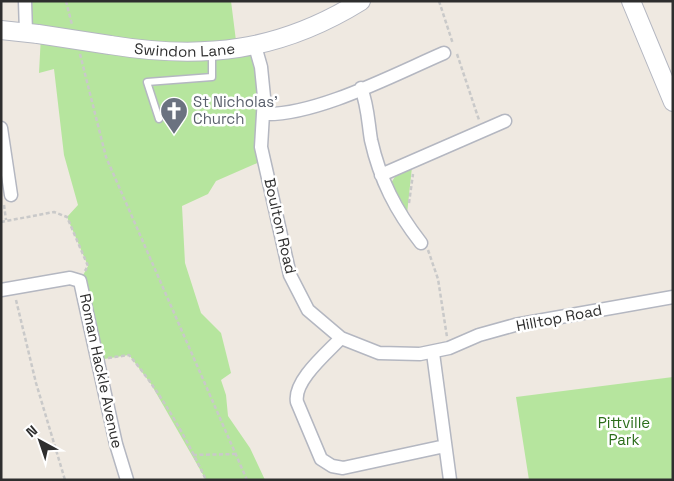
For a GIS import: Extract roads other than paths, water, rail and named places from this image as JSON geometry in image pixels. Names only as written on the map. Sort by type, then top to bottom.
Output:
[{"type":"street","points":[[25,1],[32,34]]},
{"type":"street","name":"Swindon Lane","points":[[1,30],[181,53],[212,52],[255,46],[307,28],[361,1]]},
{"type":"street","points":[[631,1],[671,93]]},
{"type":"street","name":"Boulton Road","points":[[255,46],[261,67],[264,114],[261,147],[290,275],[308,310],[341,338],[379,353],[406,355],[433,353],[448,348]]},
{"type":"street","points":[[264,114],[297,112],[361,88],[444,53]]},
{"type":"street","points":[[361,88],[367,104],[370,134],[381,175],[394,206],[421,243]]},
{"type":"street","points":[[381,175],[505,121]]},
{"type":"street","points":[[1,128],[4,162],[11,195]]},
{"type":"street","name":"Roman Hackle Avenue","points":[[7,289],[70,278],[80,281],[116,444],[127,480]]},
{"type":"street","name":"Hilltop Road","points":[[448,348],[515,325],[673,297]]},
{"type":"street","points":[[341,338],[300,383],[296,393],[297,402],[321,459],[332,466],[343,468],[445,446]]},
{"type":"street","points":[[433,353],[450,480]]},
{"type":"lane","points":[[159,119],[147,82],[212,78],[212,52]]},
{"type":"place","name":"St Nicholas' Church","points":[[174,135]]},
{"type":"park label","name":"Pittville Park","points":[[624,432]]}]
